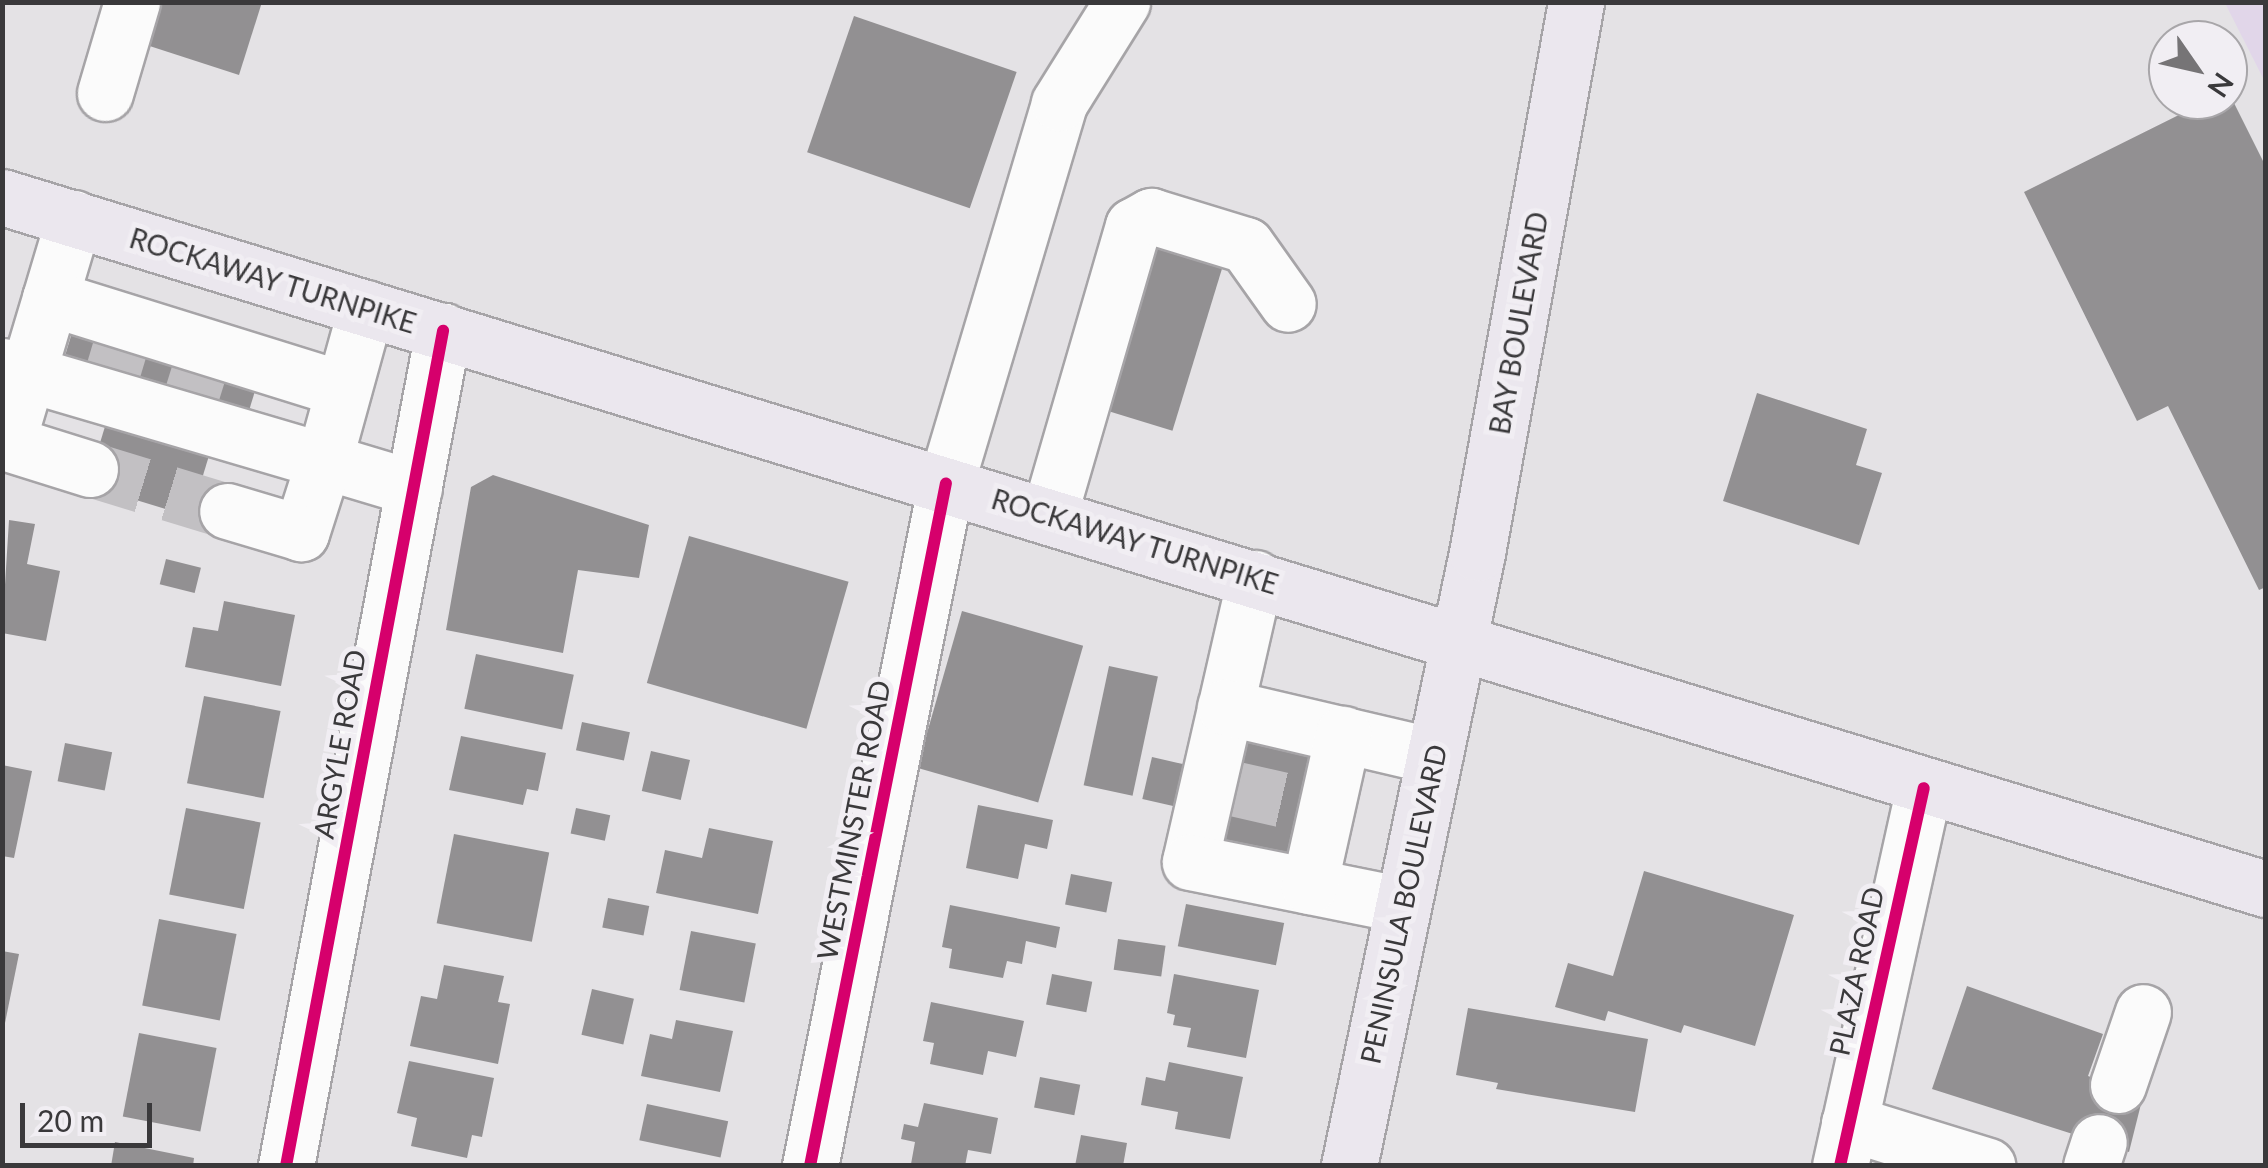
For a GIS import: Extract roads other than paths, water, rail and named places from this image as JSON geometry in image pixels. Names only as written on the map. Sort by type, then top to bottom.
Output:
[{"type":"main road","name":"BAY BOULEVARD","points":[[1456,642],[1576,2]]},
{"type":"main road","name":"ROCKAWAY TURNPIKE","points":[[2,197],[1255,578],[1924,788],[2266,889]]},
{"type":"main road","name":"PENINSULA BOULEVARD","points":[[1349,1166],[1456,642]]},
{"type":"street","points":[[104,93],[132,2]]},
{"type":"street","name":"WESTMINSTER ROAD","points":[[810,1166],[946,483],[1059,103],[1122,2]]},
{"type":"street","points":[[1049,515],[1133,226],[1151,216],[1246,245],[1288,304]]},
{"type":"street","points":[[74,218],[50,298],[15,369],[7,443],[90,469]]},
{"type":"street","points":[[50,298],[116,360],[195,384],[343,389]]},
{"type":"street","points":[[227,511],[301,533],[366,308]]},
{"type":"street","name":"ARGYLE ROAD","points":[[286,1166],[443,332]]},
{"type":"street","points":[[15,369],[116,360],[195,384],[324,461],[414,488]]},
{"type":"street","points":[[1255,578],[1226,707],[1218,785],[1190,862],[1403,905]]},
{"type":"street","points":[[1226,707],[1434,756]]},
{"type":"street","points":[[1309,886],[1315,806],[1343,734]]},
{"type":"street","name":"PLAZA ROAD","points":[[1845,1144],[1924,788]]},
{"type":"street","points":[[2118,1086],[2143,1012]]},
{"type":"street","points":[[1845,1144],[1988,1166]]},
{"type":"tunnel","points":[[109,385],[123,338]]},
{"type":"tunnel","points":[[187,410],[202,362]]},
{"type":"tunnel","points":[[90,469],[227,511]]},
{"type":"tunnel","points":[[1228,787],[1303,804]]}]
